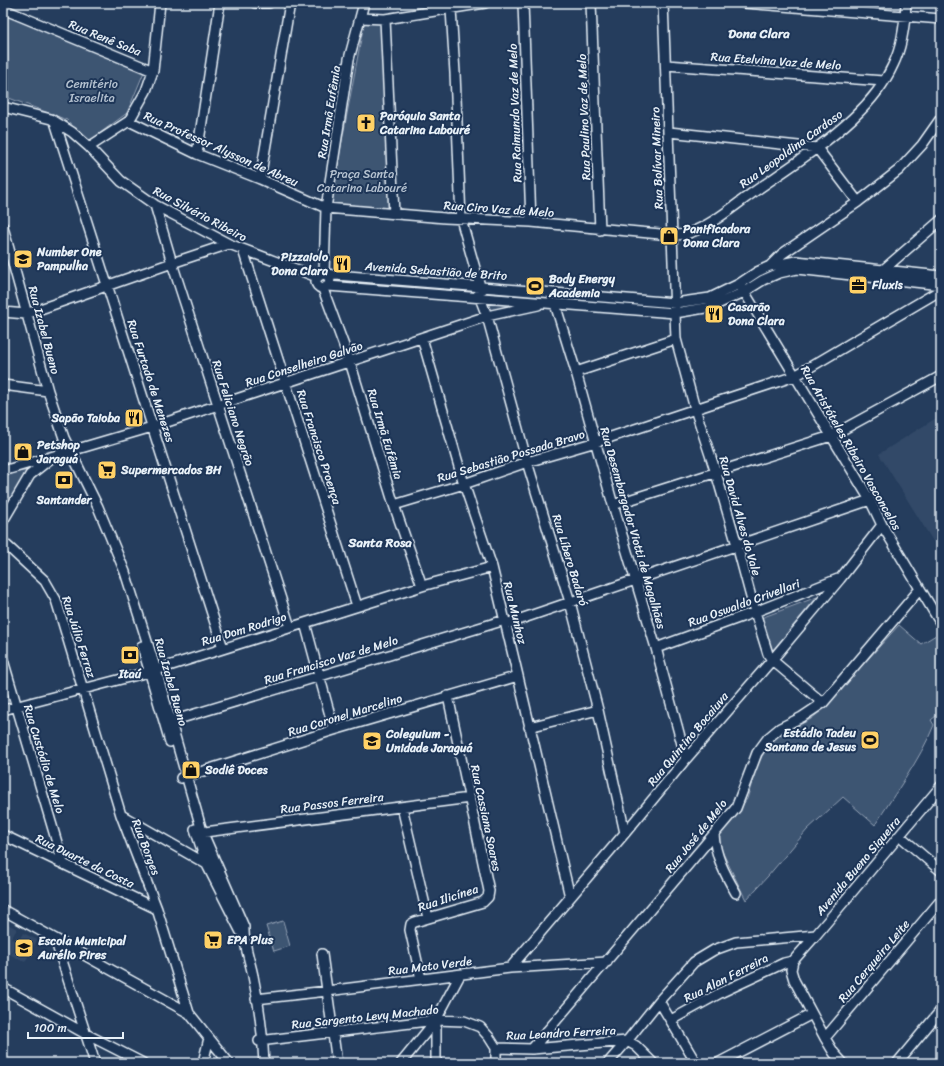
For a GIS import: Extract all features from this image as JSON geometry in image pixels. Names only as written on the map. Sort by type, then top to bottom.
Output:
[{"type":"street","points":[[89,147],[129,121],[146,91],[153,71],[160,3]]},
{"type":"street","points":[[198,154],[220,3]]},
{"type":"street","points":[[255,3],[269,3]]},
{"type":"street","points":[[260,179],[290,3]]},
{"type":"street","name":"Rua Irmã Eufêmia","points":[[364,3],[349,59],[326,208],[322,275],[330,281],[326,288],[394,505],[422,586]]},
{"type":"street","points":[[360,18],[386,19],[485,3]]},
{"type":"street","name":"Rua Raimundo Vaz de Melo","points":[[523,3],[531,222]]},
{"type":"street","name":"Rua Paulino Vaz de Melo","points":[[591,3],[600,230]]},
{"type":"street","name":"Rua Bolívar Mineiro","points":[[663,3],[675,313]]},
{"type":"street","points":[[744,3],[941,19]]},
{"type":"street","name":"Rua Leopoldina Cardoso","points":[[671,235],[688,234],[706,226],[817,148],[853,118],[871,99],[894,64],[900,46],[906,15],[906,3]]},
{"type":"street","name":"Rua Renê Saba","points":[[3,9],[153,71]]},
{"type":"street","points":[[451,9],[461,219],[480,286],[477,288],[480,298]]},
{"type":"street","points":[[386,19],[394,214]]},
{"type":"street","name":"Rua Etelvina Vaz de Melo","points":[[666,65],[884,81]]},
{"type":"street","name":"Rua Silvério Ribeiro","points":[[3,107],[51,119],[72,132],[122,181],[155,205],[218,243],[229,244],[243,250],[322,275]]},
{"type":"street","points":[[770,266],[782,254],[858,202],[899,170],[922,145],[941,118]]},
{"type":"street","name":"Rua Professor Alysson de Abreu","points":[[129,121],[198,154],[326,208]]},
{"type":"street","name":"Rua Furtado de Menezes","points":[[55,122],[223,648]]},
{"type":"street","points":[[668,132],[817,148],[858,202]]},
{"type":"street","name":"Rua Feliciano Negrão","points":[[155,205],[172,263],[290,627]]},
{"type":"street","name":"Rua Ciro Vaz de Melo","points":[[326,208],[461,219],[531,222],[600,230],[671,235]]},
{"type":"street","points":[[883,270],[941,220]]},
{"type":"street","name":"Rua Izabel Bueno","points":[[3,227],[6,245],[67,451],[98,507],[125,572],[199,832],[204,860],[244,936]]},
{"type":"street","points":[[3,312],[26,314],[172,263],[218,243]]},
{"type":"street","name":"Rua Francisco Proença","points":[[243,250],[357,606]]},
{"type":"street","name":"Avenida Sebastião de Brito","points":[[322,275],[480,286],[675,303],[710,298],[739,284],[757,272],[770,266],[796,261],[941,276]]},
{"type":"street","name":"Avenida Sebastião de Brito","points":[[326,288],[675,313],[711,307],[744,292],[763,280],[779,273],[797,269],[941,285]]},
{"type":"street","points":[[322,275],[316,281],[317,286],[326,288]]},
{"type":"street","name":"Rua Aristóteles Ribeiro Vasconcelos","points":[[739,284],[870,500],[882,525],[941,624]]},
{"type":"street","name":"Rua Sebastião Possada Bravo","points":[[394,505],[464,484],[527,462],[596,442],[795,376],[941,290]]},
{"type":"street","name":"Rua Líbero Badaró","points":[[480,298],[487,316],[527,462],[570,602],[598,710],[625,833]]},
{"type":"street","name":"Rua Conselheiro Galvão","points":[[3,471],[218,406],[487,316],[551,304]]},
{"type":"street","name":"Rua Desembargador Viotti de Magalhães","points":[[551,304],[576,372],[613,505],[656,648],[686,759]]},
{"type":"street","name":"Rua David Alves do Vale","points":[[675,313],[676,339],[695,409],[716,473],[768,654],[772,660],[823,703]]},
{"type":"street","name":"Rua Munhoz","points":[[422,338],[464,484],[492,567],[570,897]]},
{"type":"street","points":[[576,372],[676,339]]},
{"type":"street","points":[[613,505],[831,436],[941,376]]},
{"type":"street","points":[[3,385],[48,391]]},
{"type":"street","points":[[3,521],[30,475],[53,456]]},
{"type":"street","points":[[22,465],[26,466],[30,475]]},
{"type":"street","name":"Rua Francisco Vaz de Melo","points":[[167,722],[319,675],[570,602],[870,500]]},
{"type":"street","name":"Rua Quintino Bocaiuva","points":[[510,968],[686,759],[772,660],[840,579],[882,525]]},
{"type":"street","name":"Rua Júlio Ferraz","points":[[3,542],[45,581],[56,600],[82,688]]},
{"type":"street","name":"Rua Dom Rodrigo","points":[[3,710],[153,670],[422,586],[492,567]]},
{"type":"street","name":"Rua Oswaldo Crivellari","points":[[656,648],[840,579]]},
{"type":"street","name":"Rua José de Melo","points":[[532,1049],[736,808],[757,753],[768,738],[780,728],[802,717],[823,703],[920,589]]},
{"type":"street","points":[[305,623],[334,730]]},
{"type":"street","name":"Rua Custódio de Melo","points":[[3,660],[63,863]]},
{"type":"street","name":"Rua Coronel Marcelino","points":[[183,777],[334,730],[518,676]]},
{"type":"street","name":"Rua Borges","points":[[82,688],[121,815],[157,909],[189,1013]]},
{"type":"street","name":"Rua Cassiana Soares","points":[[448,696],[489,890],[488,898]]},
{"type":"street","points":[[530,727],[598,710]]},
{"type":"street","name":"Avenida Bueno Siqueira","points":[[793,961],[941,786]]},
{"type":"street","name":"Rua Passos Ferreira","points":[[199,832],[470,798]]},
{"type":"street","points":[[402,807],[428,918]]},
{"type":"street","points":[[121,815],[204,860],[215,870],[226,890],[231,894]]},
{"type":"street","name":"Rua Izabel Bueno","points":[[199,832],[231,894],[244,927],[244,936],[253,976],[261,1029],[258,1063]]},
{"type":"street","points":[[714,834],[714,846],[723,871],[736,893]]},
{"type":"street","name":"Rua Duarte da Costa","points":[[3,835],[157,909]]},
{"type":"street","points":[[900,836],[941,871]]},
{"type":"street","name":"Rua Ilicínea","points":[[421,979],[410,930],[411,924],[482,902],[488,898]]},
{"type":"street","name":"Rua Cerqueira Leite","points":[[825,1038],[941,900]]},
{"type":"street","points":[[3,910],[189,1013],[229,1063]]},
{"type":"street","points":[[608,1063],[659,1001],[694,962],[714,950],[736,942],[816,935]]},
{"type":"street","points":[[55,939],[96,1063]]},
{"type":"street","points":[[322,954],[337,1063]]},
{"type":"street","points":[[793,961],[791,970],[794,980],[825,1038],[834,1053],[843,1063]]},
{"type":"street","name":"Rua Alan Ferreira","points":[[672,1020],[722,992],[784,963],[793,961]]},
{"type":"street","name":"Rua Mato Verde","points":[[256,999],[510,968],[607,962]]},
{"type":"street","points":[[401,1063],[436,1020],[460,974]]},
{"type":"street","points":[[3,988],[86,1034],[143,1063]]},
{"type":"street","points":[[659,1001],[672,1020],[696,1063]]},
{"type":"street","points":[[897,1063],[941,1010]]},
{"type":"street","points":[[718,1063],[812,1014]]},
{"type":"street","points":[[436,1020],[436,1063]]},
{"type":"street","name":"Rua Sargento Levy Machado","points":[[261,1041],[436,1020],[464,1021],[480,1027],[496,1048]]},
{"type":"street","points":[[203,1063],[209,1038]]},
{"type":"street","name":"Rua Izabel Bueno","points":[[261,1041],[264,1063]]},
{"type":"street","points":[[627,1041],[636,1046],[653,1063]]},
{"type":"street","name":"Rua Leandro Ferreira","points":[[496,1048],[532,1049],[627,1041]]},
{"type":"street","points":[[496,1048],[496,1063]]},
{"type":"shaded area","points":[[941,415],[941,554],[879,454]]},
{"type":"shaded area","name":"Escola Municipal Aurélio Pires","points":[[3,922],[17,929],[11,939],[17,941],[5,965],[3,964],[3,941],[5,936],[3,935]]},
{"type":"shaded area","name":"Escola Municipal Aurélio Pires","points":[[23,933],[37,940],[25,962],[11,955]]},
{"type":"green space","name":"Cemitério Israelita","points":[[8,14],[144,72],[127,113],[88,142],[67,120],[9,98]]},
{"type":"green space","name":"Praça Santa Catarina Labouré","points":[[364,23],[383,23],[391,211],[330,205]]},
{"type":"green space","points":[[483,300],[535,305],[489,317]]},
{"type":"green space","points":[[27,471],[3,513],[3,474]]},
{"type":"green space","points":[[817,597],[772,651],[761,618]]},
{"type":"green space","points":[[899,625],[921,644],[941,632],[941,712],[931,720],[934,725],[928,739],[907,776],[875,825],[843,797],[807,830],[746,900],[715,837],[747,799],[758,762],[773,739],[811,719],[821,711]]},
{"type":"green space","points":[[283,921],[290,946],[274,951],[266,926]]},
{"type":"place","name":"Paróquia Santa Catarina Labouré","points":[[366,123]]},
{"type":"place","name":"Panificadora Dona Clara","points":[[669,236]]},
{"type":"place","name":"Number One Pampulha","points":[[23,259]]},
{"type":"place","name":"Pizzaiolo Dona Clara","points":[[342,264]]},
{"type":"place","name":"Fluxis","points":[[858,285]]},
{"type":"place","name":"Body Energy Academia","points":[[535,286]]},
{"type":"place","name":"Casarão Dona Clara","points":[[714,314]]},
{"type":"place","name":"Sapão Taioba","points":[[134,418]]},
{"type":"place","name":"Petshop Jaraguá","points":[[23,452]]},
{"type":"place","name":"Supermercados BH","points":[[107,470]]},
{"type":"place","name":"Santander","points":[[64,480]]},
{"type":"place","name":"Itaú","points":[[130,655]]},
{"type":"place","name":"Estádio Tadeu Santana de Jesus","points":[[870,740]]},
{"type":"place","name":"Coleguium - Unidade Jaraguá","points":[[372,741]]},
{"type":"place","name":"Sodiê Doces","points":[[191,770]]},
{"type":"place","name":"EPA Plus","points":[[213,940]]},
{"type":"place","name":"Escola Municipal Aurélio Pires","points":[[24,948]]},
{"type":"district","name":"Dona Clara","points":[[759,33]]},
{"type":"district","name":"Santa Rosa","points":[[380,542]]}]
